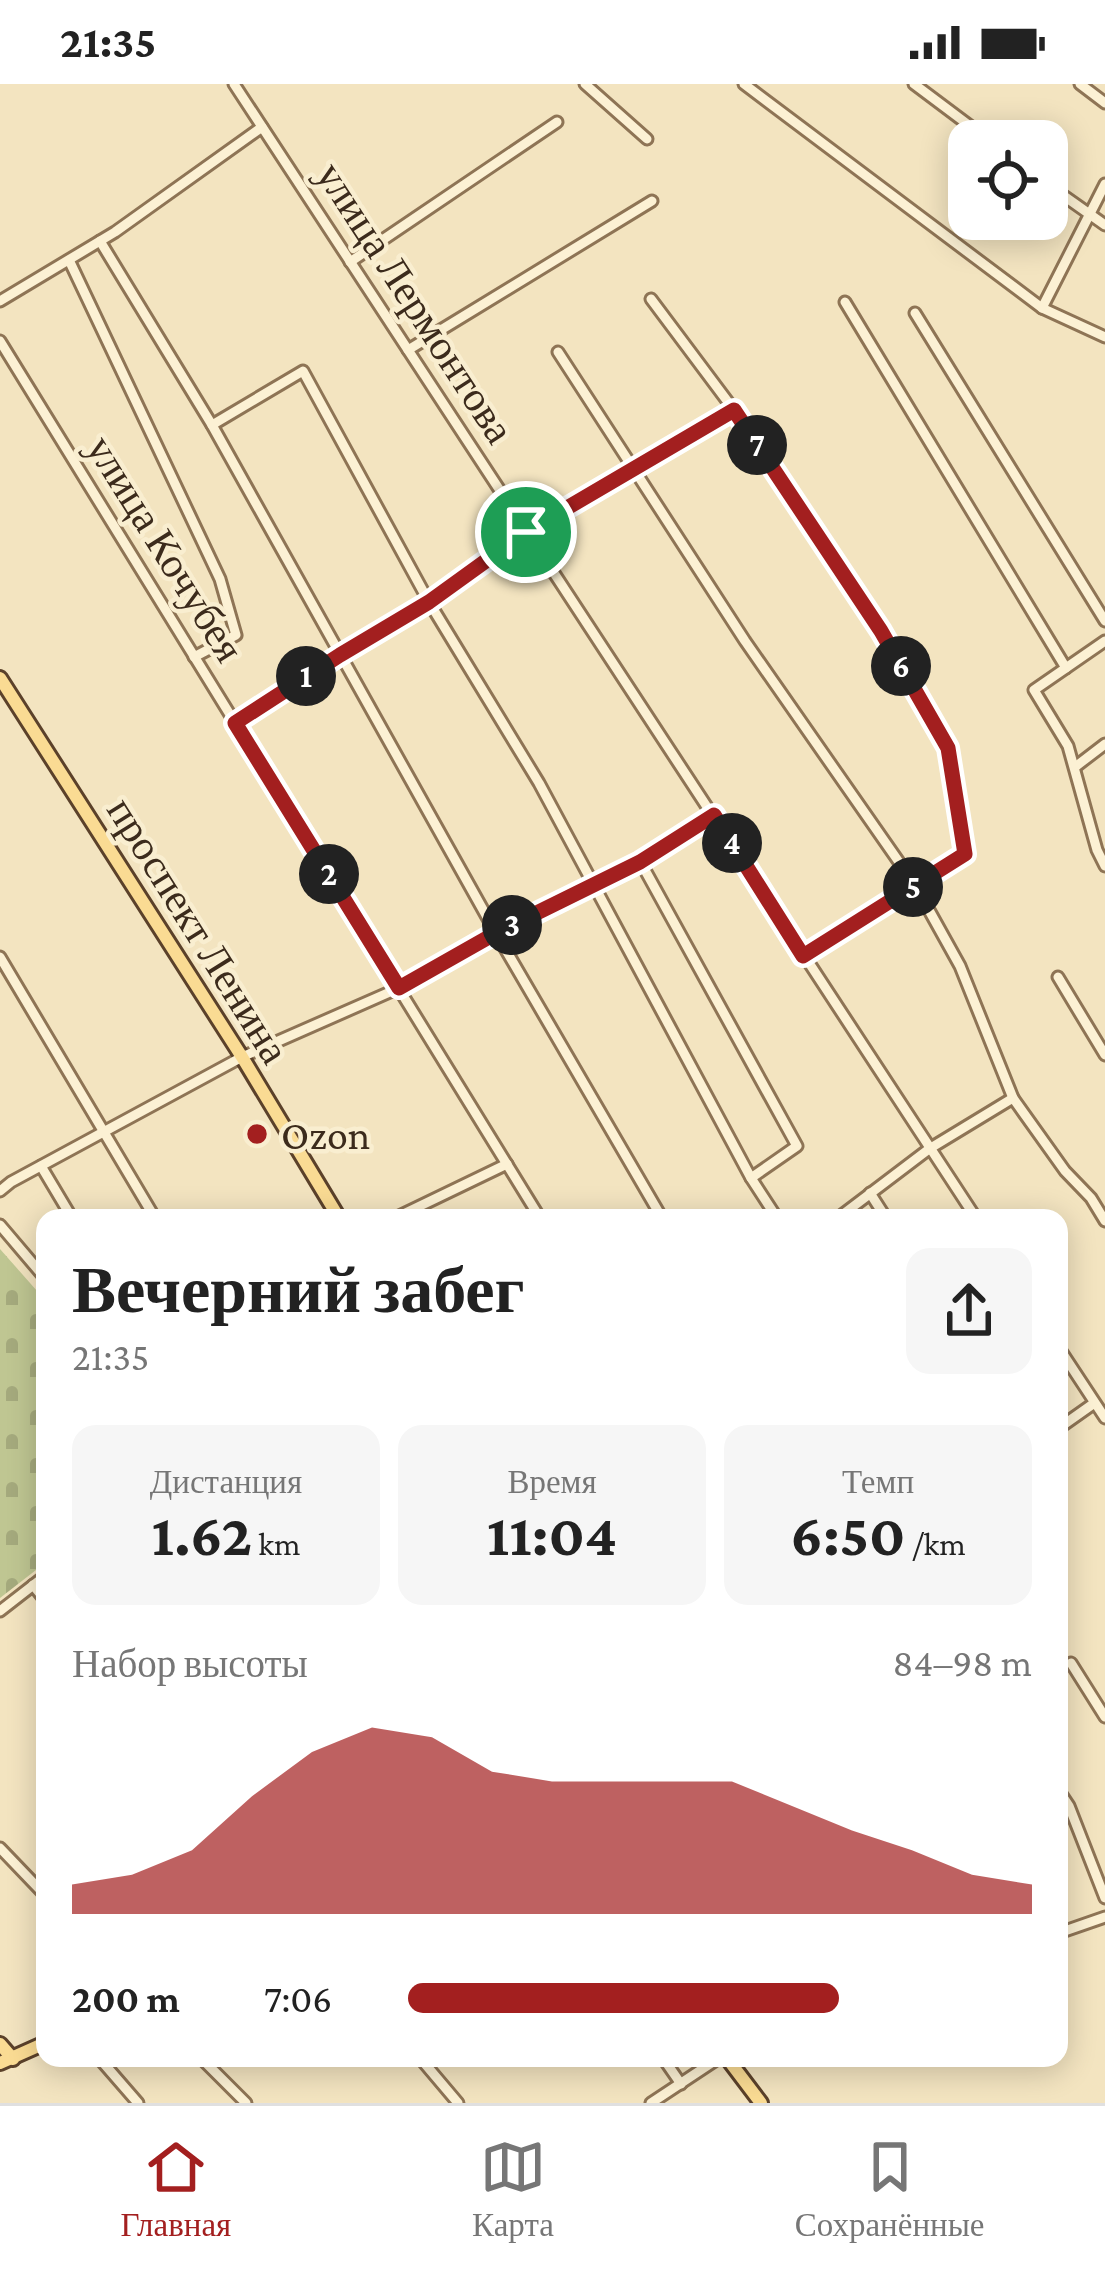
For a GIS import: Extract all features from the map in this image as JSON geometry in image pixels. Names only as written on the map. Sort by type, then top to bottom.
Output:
[{"type":"main road","name":"проспект Ленина","points":[[0,678],[4,696],[242,1058],[334,1209]]},
{"type":"main road","points":[[0,2044],[4,2061],[36,2047]]},
{"type":"main road","points":[[731,2067],[761,2103]]},
{"type":"street","name":"улица Лермонтова","points":[[234,84],[970,1209]]},
{"type":"street","points":[[585,84],[646,139]]},
{"type":"street","points":[[744,84],[1042,308],[1105,337]]},
{"type":"street","points":[[914,84],[962,120]]},
{"type":"street","points":[[1080,84],[1105,103]]},
{"type":"street","points":[[350,262],[556,122]]},
{"type":"street","points":[[0,302],[100,242],[262,128]]},
{"type":"street","points":[[1042,308],[1105,184]]},
{"type":"street","points":[[1068,200],[1105,225]]},
{"type":"street","points":[[408,350],[652,201]]},
{"type":"street","points":[[100,242],[212,425],[496,933],[657,1209]]},
{"type":"street","points":[[69,260],[220,579],[236,635],[194,657]]},
{"type":"street","points":[[651,299],[734,410],[881,631],[948,748],[965,854],[803,956]]},
{"type":"street","points":[[845,302],[1066,668]]},
{"type":"street","points":[[915,313],[1105,621]]},
{"type":"street","name":"улица Кочубея","points":[[0,341],[534,1209]]},
{"type":"street","points":[[558,352],[745,640],[915,885],[960,966],[1013,1098],[1105,1220]]},
{"type":"street","points":[[212,425],[302,371],[429,602],[539,783],[771,1209]]},
{"type":"street","points":[[235,723],[429,602],[526,532],[734,410]]},
{"type":"street","points":[[1105,641],[1034,690],[1068,746],[1105,866]]},
{"type":"street","points":[[1075,767],[1105,744]]},
{"type":"street","points":[[0,1192],[242,1058],[399,988],[496,933],[640,862],[714,815]]},
{"type":"street","points":[[640,862],[797,1146],[751,1178]]},
{"type":"street","points":[[0,957],[150,1209]]},
{"type":"street","points":[[1058,977],[1105,1055]]},
{"type":"street","points":[[850,1209],[929,1149],[1013,1098]]},
{"type":"street","points":[[414,1209],[507,1164]]},
{"type":"street","points":[[41,1166],[67,1209]]},
{"type":"street","points":[[870,1193],[880,1209]]},
{"type":"street","points":[[0,1225],[36,1267]]},
{"type":"street","points":[[1068,1363],[1105,1418]]},
{"type":"street","points":[[1068,1422],[1093,1404]]},
{"type":"street","points":[[0,1611],[36,1583]]},
{"type":"street","points":[[33,1585],[36,1589]]},
{"type":"street","points":[[1071,1663],[1105,1717]]},
{"type":"street","points":[[1068,1804],[1105,1898]]},
{"type":"street","points":[[0,1848],[36,1886]]},
{"type":"street","points":[[1068,1930],[1105,1916]]},
{"type":"street","points":[[107,2067],[138,2103]]},
{"type":"street","points":[[210,2067],[246,2103]]},
{"type":"street","points":[[428,2067],[458,2103]]},
{"type":"street","points":[[669,2067],[681,2084]]},
{"type":"street","points":[[651,2103],[708,2067]]},
{"type":"green space","points":[[0,1249],[36,1290],[36,1570],[0,1598]]},
{"type":"place","name":"Ozon","points":[[257,1134]]},
{"type":"route","points":[[734,410],[881,631],[948,748],[965,854],[803,956],[714,815],[640,862],[496,933],[399,988],[235,723],[429,602],[526,532],[734,410]]}]
